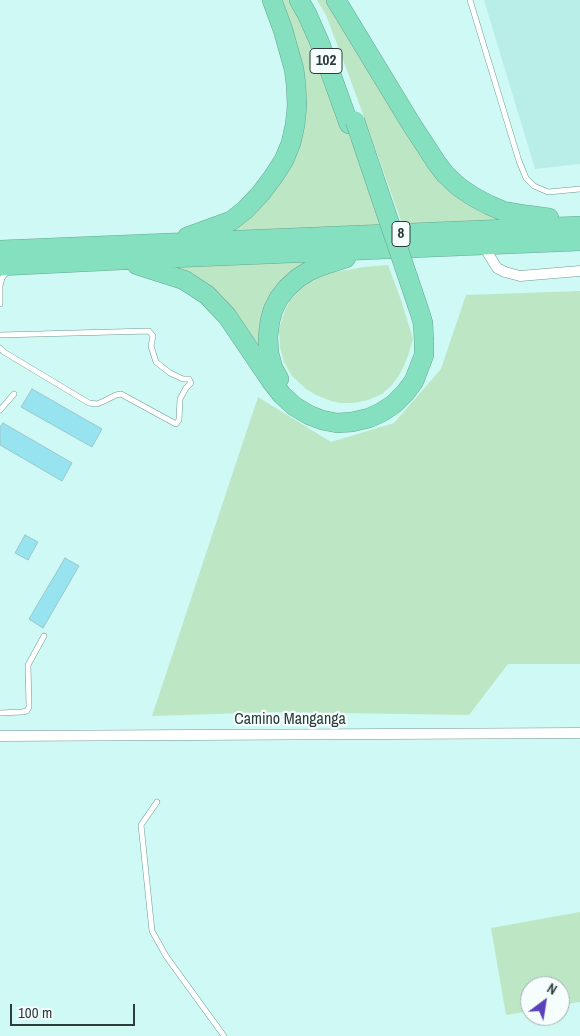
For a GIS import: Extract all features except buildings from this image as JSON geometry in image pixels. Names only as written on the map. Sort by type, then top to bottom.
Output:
[{"type":"highway","points":[[173,243],[231,221],[245,210],[273,177],[284,160],[291,143],[297,106],[294,69],[272,0]]},
{"type":"highway","name":"102","points":[[299,0],[319,41],[352,123]]},
{"type":"highway","name":"102","points":[[310,0],[324,32],[420,341]]},
{"type":"highway","points":[[336,0],[436,162],[445,174],[459,187],[474,197],[503,211],[547,218],[580,218]]},
{"type":"highway","name":"8","points":[[7,266],[122,260],[222,249],[580,226]]},
{"type":"highway","name":"8","points":[[0,250],[173,243],[222,249],[361,250],[580,240]]},
{"type":"highway","points":[[361,250],[346,258],[309,271],[287,288],[280,298],[273,310],[268,337],[269,353],[273,368],[280,381],[290,394],[306,407],[326,414],[346,417],[366,412],[388,398],[399,388],[408,375],[420,341]]},
{"type":"highway","points":[[122,260],[184,280],[207,295],[227,316],[271,382],[282,395],[294,406],[322,420],[337,423],[352,422],[369,418],[394,404],[414,381],[421,366],[424,355],[420,341]]},
{"type":"street","points":[[483,245],[497,268],[505,272],[520,276],[580,271]]},
{"type":"street","name":"Camino Manganga","points":[[0,736],[580,733]]},
{"type":"lane","points":[[470,0],[519,161],[526,178],[534,186],[548,192],[580,189]]},
{"type":"lane","points":[[0,304],[0,286],[7,266]]},
{"type":"lane","points":[[0,335],[149,331],[153,336],[151,346],[156,362],[170,373],[183,379],[189,379],[191,383],[180,399],[179,420],[176,424],[122,394],[116,394],[97,404],[89,403],[0,348]]},
{"type":"lane","points":[[0,410],[14,394]]},
{"type":"lane","points":[[0,713],[22,712],[27,711],[30,707],[28,665],[44,636]]},
{"type":"lane","points":[[157,802],[140,825],[152,931],[166,956],[224,1036]]},
{"type":"shaded area","points":[[484,0],[580,0],[580,164],[535,169]]},
{"type":"green space","points":[[275,0],[290,0],[319,61],[355,150],[382,226],[203,236],[231,225],[297,132]]},
{"type":"green space","points":[[317,0],[332,0],[447,178],[529,220],[403,226],[326,15]]},
{"type":"green space","points":[[309,259],[290,272],[274,290],[262,350],[241,319],[216,291],[172,266]]},
{"type":"green space","points":[[388,265],[413,339],[404,366],[398,377],[382,394],[354,403],[331,401],[306,389],[292,376],[284,362],[280,347],[279,329],[290,300],[316,277],[364,267]]},
{"type":"green space","points":[[580,291],[580,664],[508,664],[469,715],[276,712],[152,716],[258,397],[331,442],[394,423],[441,369],[466,295]]},
{"type":"green space","points":[[580,912],[580,1002],[570,1004],[570,976],[520,976],[520,1013],[506,1015],[491,928]]}]
